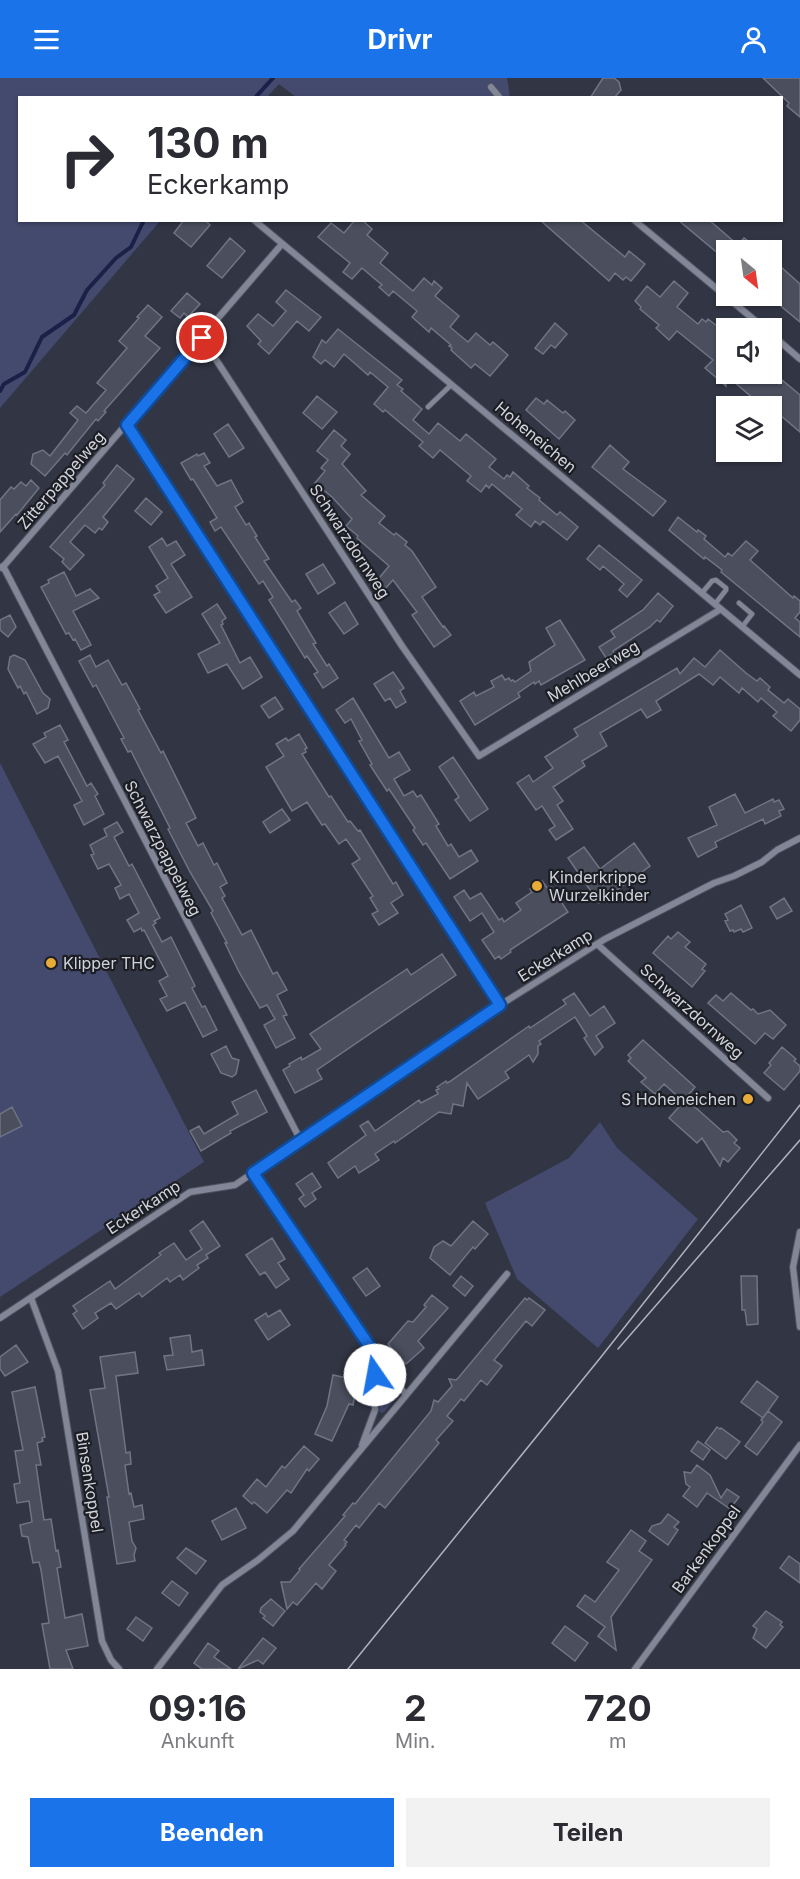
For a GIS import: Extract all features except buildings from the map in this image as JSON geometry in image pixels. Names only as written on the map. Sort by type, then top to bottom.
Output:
[{"type":"street","points":[[491,87],[498,96]]},
{"type":"street","name":"Hoheneichen","points":[[256,222],[800,675]]},
{"type":"street","points":[[636,222],[752,318]]},
{"type":"street","name":"Zitterpappelweg","points":[[2,568],[282,244]]},
{"type":"street","name":"Schwarzdornweg","points":[[202,338],[402,646],[479,756]]},
{"type":"street","points":[[782,343],[800,358]]},
{"type":"street","points":[[127,425],[500,1005]]},
{"type":"street","name":"Schwarzpappelweg","points":[[2,568],[301,1141]]},
{"type":"street","name":"Mehlbeerweg","points":[[479,756],[721,609]]},
{"type":"street","name":"Eckerkamp","points":[[0,1318],[190,1192],[235,1185],[500,1005],[597,944],[714,883],[762,862],[777,850],[800,838]]},
{"type":"street","name":"Schwarzdornweg","points":[[597,944],[768,1098]]},
{"type":"street","points":[[253,1173],[370,1347],[406,1395]]},
{"type":"street","points":[[800,1232],[794,1267],[800,1328]]},
{"type":"street","points":[[158,1669],[222,1585],[258,1560],[293,1531],[507,1274]]},
{"type":"street","name":"Binsenkoppel","points":[[31,1298],[58,1371],[102,1641],[111,1660],[119,1669]]},
{"type":"street","points":[[361,1450],[375,1410],[375,1375],[370,1347]]},
{"type":"street","name":"Barkenkoppel","points":[[634,1669],[800,1445]]},
{"type":"lane","points":[[428,407],[451,385]]},
{"type":"lane","points":[[702,593],[712,581],[716,580],[726,590],[715,604]]},
{"type":"lane","points":[[739,603],[752,614],[742,627]]},
{"type":"shaded area","points":[[0,78],[507,78],[510,96],[295,96],[279,84],[268,96],[18,96],[18,222],[159,222],[0,408]]},
{"type":"shaded area","name":"Klipper THC","points":[[0,763],[204,1162],[0,1297]]},
{"type":"shaded area","points":[[600,1122],[617,1148],[698,1219],[598,1348],[517,1279],[485,1203],[569,1158]]},
{"type":"shaded area","points":[[384,1373],[400,1393],[381,1413],[379,1410],[380,1377]]},
{"type":"waterway","points":[[257,96],[273,78]]},
{"type":"waterway","points":[[0,391],[4,384],[25,372],[42,337],[74,315],[87,290],[116,258],[131,247],[143,222]]},
{"type":"tram line","points":[[348,1669],[601,1357],[800,1105]]},
{"type":"tram line","points":[[618,1349],[800,1140]]},
{"type":"place","name":"Kinderkrippe Wurzelkinder","points":[[537,886]]},
{"type":"place","name":"Klipper THC","points":[[51,963]]},
{"type":"place","name":"S Hoheneichen","points":[[748,1099]]},
{"type":"route","points":[[202,338],[127,425],[500,1005],[253,1173],[370,1347],[375,1375]]}]
